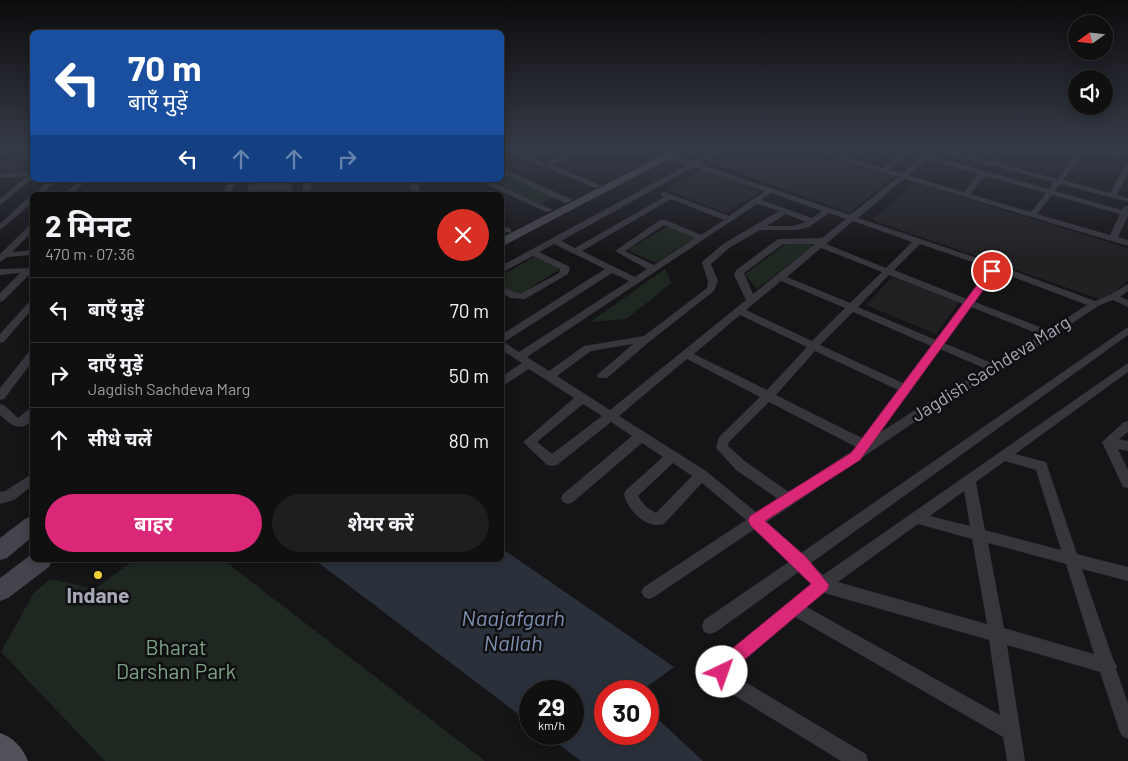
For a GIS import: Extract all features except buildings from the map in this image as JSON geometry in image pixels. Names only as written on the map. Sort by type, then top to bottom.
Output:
[{"type":"main road","points":[[504,231],[601,185]]},
{"type":"main road","points":[[504,241],[610,185]]},
{"type":"main road","points":[[0,545],[30,528]]},
{"type":"main road","points":[[0,552],[30,528]]},
{"type":"main road","points":[[0,592],[38,562]]},
{"type":"main road","points":[[0,748],[12,761]]},
{"type":"street","points":[[0,203],[21,185]]},
{"type":"street","points":[[492,185],[549,210]]},
{"type":"street","points":[[533,185],[568,200]]},
{"type":"street","points":[[504,268],[657,185]]},
{"type":"street","points":[[754,185],[995,267],[1095,304]]},
{"type":"street","points":[[582,398],[529,444],[554,462],[892,185]]},
{"type":"street","points":[[932,185],[1128,243]]},
{"type":"street","points":[[966,194],[974,185]]},
{"type":"street","points":[[1024,185],[1127,211],[1113,238]]},
{"type":"street","points":[[1033,214],[1057,185]]},
{"type":"street","points":[[1069,185],[1128,200]]},
{"type":"street","points":[[1112,196],[1118,185]]},
{"type":"street","points":[[650,188],[730,219]]},
{"type":"street","points":[[504,377],[515,354],[636,281],[730,219],[770,190]]},
{"type":"street","points":[[576,251],[671,196]]},
{"type":"street","points":[[0,228],[30,201]]},
{"type":"street","points":[[756,201],[812,221]]},
{"type":"street","points":[[758,228],[800,228],[829,210]]},
{"type":"street","points":[[603,375],[711,289],[712,281],[706,263],[726,246],[785,211]]},
{"type":"street","points":[[654,269],[619,251],[663,222],[701,238]]},
{"type":"street","points":[[2,257],[30,230]]},
{"type":"street","points":[[23,236],[30,236]]},
{"type":"street","points":[[555,241],[636,281]]},
{"type":"street","points":[[751,300],[739,276],[739,272],[781,241],[823,243],[888,272],[1049,334]]},
{"type":"street","points":[[788,499],[741,466],[722,448],[723,440],[768,396],[813,346],[918,241]]},
{"type":"street","points":[[2,257],[30,253]]},
{"type":"street","points":[[504,291],[514,296],[522,297],[565,271],[562,265],[534,253]]},
{"type":"street","points":[[855,456],[995,267]]},
{"type":"street","points":[[504,338],[612,269]]},
{"type":"street","points":[[0,272],[30,270]]},
{"type":"street","points":[[0,299],[30,270]]},
{"type":"street","points":[[780,277],[995,369]]},
{"type":"street","name":"Jagdish Sachdeva Marg","points":[[649,592],[755,520],[924,410],[995,369],[1095,304],[1113,297],[1128,287]]},
{"type":"street","points":[[1113,297],[1128,304]]},
{"type":"street","points":[[0,340],[30,306]]},
{"type":"street","points":[[738,310],[906,389]]},
{"type":"street","points":[[710,626],[1128,330]]},
{"type":"street","points":[[549,376],[588,348],[647,339]]},
{"type":"street","points":[[515,354],[701,475],[755,520],[822,585],[1108,666]]},
{"type":"street","points":[[686,354],[864,445]]},
{"type":"street","points":[[0,396],[30,358]]},
{"type":"street","points":[[859,761],[724,677],[723,667],[822,585],[1128,367]]},
{"type":"street","points":[[0,408],[16,423],[23,422],[30,416]]},
{"type":"street","points":[[1108,442],[1128,425]]},
{"type":"street","points":[[568,498],[641,436]]},
{"type":"street","points":[[1108,442],[1128,446]]},
{"type":"street","points":[[1108,442],[1128,483]]},
{"type":"street","points":[[672,456],[631,494],[632,500],[652,519],[659,520],[701,475]]},
{"type":"street","points":[[1003,456],[1041,466],[1128,730]]},
{"type":"street","points":[[0,498],[9,496],[30,480]]},
{"type":"street","points":[[969,480],[997,636],[1016,761]]},
{"type":"street","points":[[916,518],[1128,574]]},
{"type":"street","points":[[794,608],[1012,732]]},
{"type":"shaded area","points":[[303,185],[410,185],[412,192],[302,192]]},
{"type":"shaded area","points":[[674,185],[745,185],[762,191],[725,213],[665,189]]},
{"type":"shaded area","points":[[770,185],[884,185],[850,213]]},
{"type":"shaded area","points":[[913,185],[920,185],[1128,248],[1128,280],[1105,301],[872,220]]},
{"type":"shaded area","points":[[892,277],[959,302],[936,334],[866,305]]},
{"type":"green space","points":[[490,185],[527,185],[555,197],[536,206]]},
{"type":"green space","points":[[670,225],[699,235],[656,263],[627,250]]},
{"type":"green space","points":[[802,243],[814,245],[757,289],[745,274],[786,244]]},
{"type":"green space","points":[[536,256],[562,268],[519,295],[504,288],[504,274]]},
{"type":"green space","points":[[665,269],[672,283],[626,319],[590,322]]},
{"type":"green space","name":"Bharat Darshan Park","points":[[131,562],[226,562],[485,761],[105,761],[1,652],[33,594],[50,579],[95,589]]},
{"type":"water","points":[[249,185],[293,185],[292,192],[246,192]]},
{"type":"water","name":"Naajafgarh Nallah","points":[[504,550],[674,667],[656,680],[594,680],[594,745],[659,745],[659,720],[703,761],[581,761],[560,745],[584,745],[584,680],[519,680],[519,715],[318,562],[504,562]]},
{"type":"place","name":"Indane","points":[[98,575]]},
{"type":"route","points":[[722,672],[723,667],[822,585],[755,520],[855,456],[992,271]]}]
